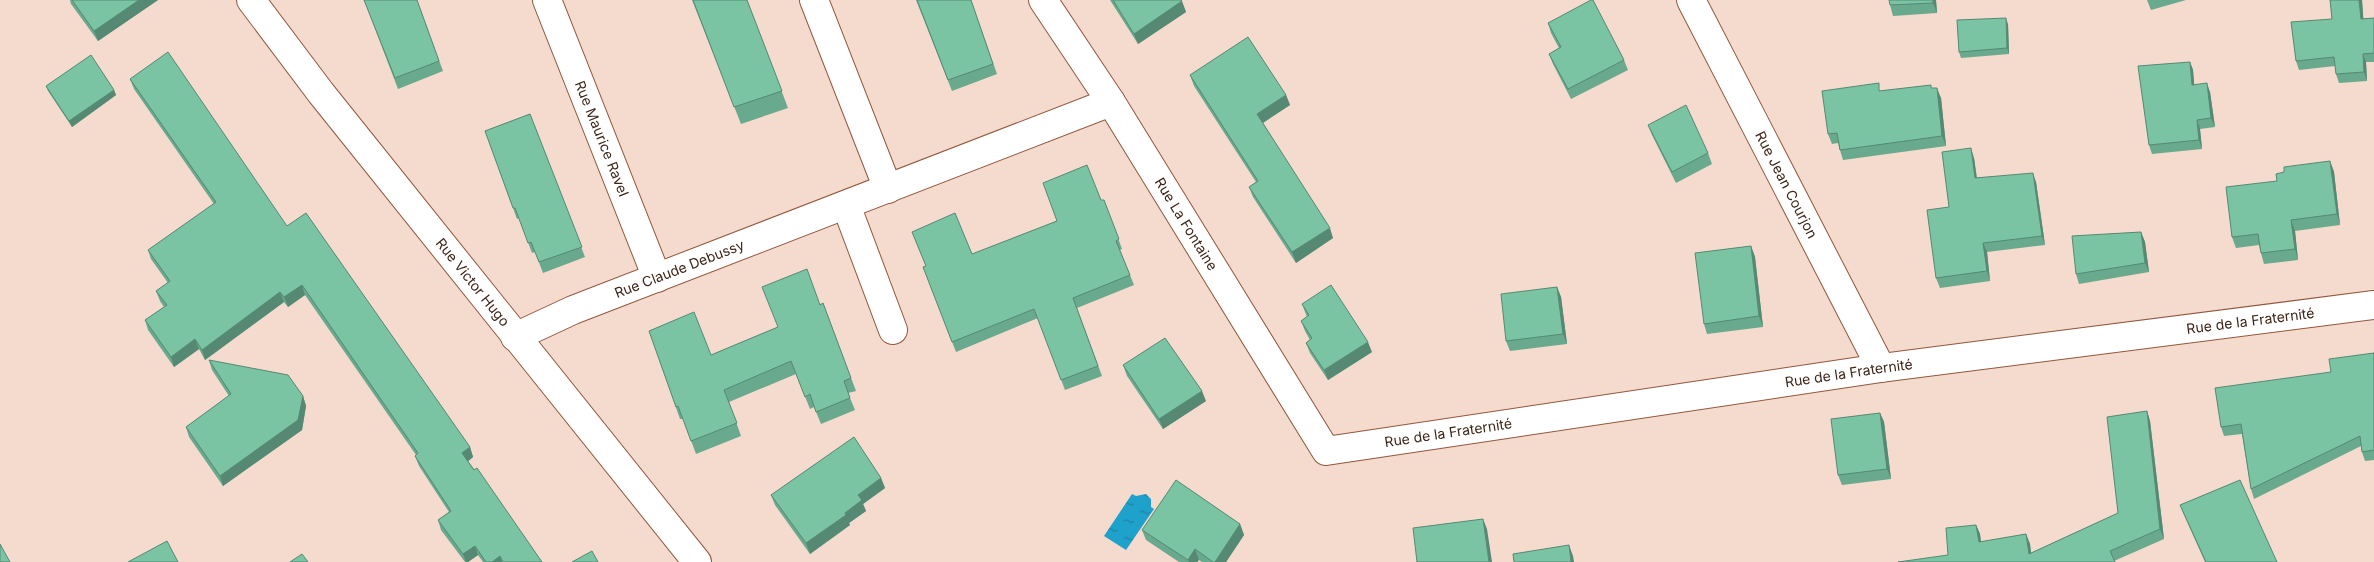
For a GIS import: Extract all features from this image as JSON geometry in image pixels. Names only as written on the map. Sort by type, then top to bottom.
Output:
[{"type":"street","name":"Rue Victor Hugo","points":[[251,0],[321,93],[697,562]]},
{"type":"street","name":"Rue Maurice Ravel","points":[[547,0],[657,278]]},
{"type":"street","points":[[814,0],[888,188]]},
{"type":"street","name":"Rue La Fontaine","points":[[1043,0],[1111,102],[1326,451]]},
{"type":"street","name":"Rue Jean Courjon","points":[[1691,0],[1881,368]]},
{"type":"street","name":"Rue Claude Debussy","points":[[515,337],[573,310],[1111,102]]},
{"type":"street","points":[[846,205],[893,330]]},
{"type":"street","name":"Rue de la Fraternité","points":[[1326,451],[1881,368],[2374,305]]},
{"type":"water","points":[[1132,494],[1136,496],[1146,494],[1151,499],[1151,507],[1154,509],[1126,550],[1104,536]]},
{"type":"building","points":[[72,0],[139,0],[94,31]]},
{"type":"building","points":[[364,0],[417,0],[439,61],[395,78]]},
{"type":"building","points":[[693,0],[747,0],[782,91],[734,107]]},
{"type":"building","points":[[917,0],[971,0],[993,64],[948,80]]},
{"type":"building","points":[[1113,0],[1181,0],[1182,1],[1134,34]]},
{"type":"building","points":[[1593,0],[1624,60],[1568,89],[1549,54],[1561,47],[1548,23]]},
{"type":"building","points":[[1889,0],[1933,0],[1933,3],[1890,5]]},
{"type":"building","points":[[2330,0],[2359,0],[2361,19],[2374,18],[2374,53],[2363,54],[2364,72],[2336,74],[2334,57],[2296,61],[2291,22],[2332,19]]},
{"type":"building","points":[[2006,18],[2007,48],[1959,52],[1957,20]]},
{"type":"building","points":[[1248,37],[1286,95],[1257,114],[1330,228],[1292,252],[1249,187],[1258,181],[1190,75]]},
{"type":"building","points":[[168,52],[287,226],[306,213],[470,447],[462,453],[474,470],[477,468],[542,562],[503,562],[500,556],[492,562],[486,562],[475,546],[463,554],[438,520],[451,511],[415,456],[418,453],[302,285],[284,297],[280,292],[202,350],[195,339],[171,357],[145,320],[167,305],[156,291],[170,281],[148,250],[216,202],[130,79]]},
{"type":"building","points":[[91,55],[114,90],[69,121],[46,86]]},
{"type":"building","points":[[2190,62],[2192,85],[2207,83],[2211,118],[2197,120],[2199,140],[2149,145],[2138,66]]},
{"type":"building","points":[[1879,83],[1879,91],[1931,85],[1931,88],[1937,88],[1942,136],[1840,150],[1837,133],[1828,134],[1822,91]]},
{"type":"building","points":[[1686,105],[1708,153],[1672,172],[1648,125]]},
{"type":"building","points":[[530,114],[582,247],[539,262],[531,242],[528,243],[515,208],[513,208],[485,131]]},
{"type":"building","points":[[1971,148],[1975,178],[2033,173],[2042,236],[1983,243],[1987,271],[1936,278],[1927,210],[1949,207],[1942,152]]},
{"type":"building","points":[[2330,161],[2337,214],[2291,220],[2295,249],[2261,253],[2258,234],[2232,237],[2226,187],[2277,181],[2276,174],[2284,172],[2284,167]]},
{"type":"building","points":[[1087,165],[1101,200],[1104,200],[1119,239],[1116,241],[1130,275],[1073,298],[1098,366],[1061,380],[1034,309],[952,342],[923,267],[926,266],[912,232],[955,213],[972,254],[1057,221],[1043,183]]},
{"type":"building","points":[[2141,232],[2145,263],[2076,274],[2072,236]]},
{"type":"building","points":[[1751,246],[1759,316],[1704,324],[1695,253]]},
{"type":"building","points":[[807,269],[820,305],[823,303],[851,378],[844,381],[850,398],[816,412],[810,394],[805,397],[791,361],[724,390],[737,423],[691,441],[678,406],[676,407],[649,331],[694,312],[711,355],[778,327],[762,287]]},
{"type":"building","points":[[1331,285],[1368,342],[1324,370],[1306,343],[1312,338],[1301,321],[1309,315],[1302,304]]},
{"type":"building","points":[[1557,287],[1563,334],[1506,341],[1501,294]]},
{"type":"building","points":[[1165,338],[1202,391],[1159,419],[1123,365]]},
{"type":"building","points":[[2374,353],[2374,450],[2362,452],[2360,436],[2251,489],[2241,424],[2221,427],[2215,388],[2331,372],[2329,359]]},
{"type":"building","points":[[209,360],[288,375],[303,396],[298,420],[220,476],[186,427],[231,394]]},
{"type":"building","points":[[2147,411],[2160,529],[2110,551],[2115,562],[1898,562],[1948,555],[1946,528],[1976,525],[1979,542],[2026,534],[2029,554],[2118,513],[2107,417]]},
{"type":"building","points":[[1880,413],[1887,469],[1838,475],[1831,419]]},
{"type":"building","points":[[854,437],[881,478],[858,495],[862,500],[845,513],[846,515],[806,543],[771,495]]},
{"type":"building","points":[[1176,480],[1240,524],[1215,562],[1195,549],[1188,560],[1142,530]]},
{"type":"building","points":[[2240,480],[2277,562],[2206,562],[2180,505]]},
{"type":"building","points":[[1483,519],[1489,562],[1417,562],[1413,528]]},
{"type":"building","points":[[167,541],[178,562],[128,562]]},
{"type":"building","points":[[0,544],[10,562],[0,562]]},
{"type":"building","points":[[1569,545],[1571,562],[1514,562],[1513,554]]},
{"type":"building","points":[[592,551],[598,562],[572,562]]},
{"type":"building","points":[[302,554],[308,562],[290,562]]}]
